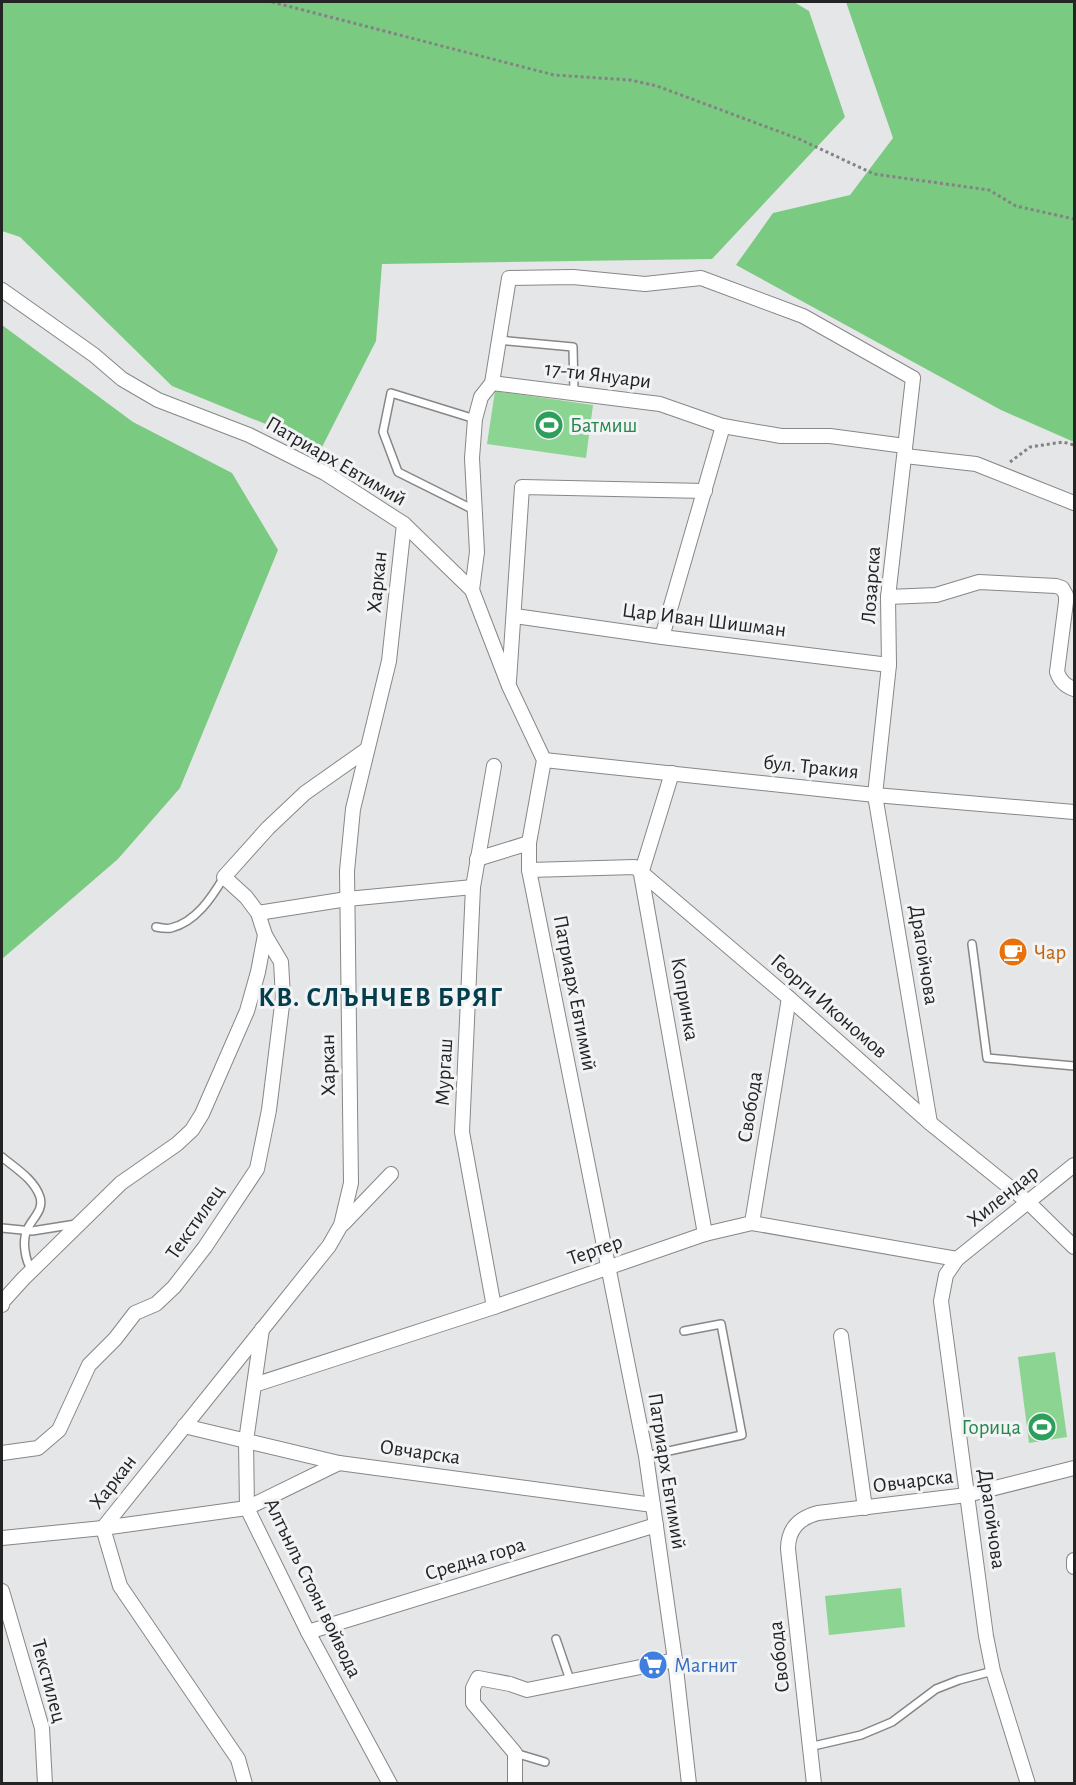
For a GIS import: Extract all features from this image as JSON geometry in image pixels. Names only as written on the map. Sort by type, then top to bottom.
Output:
[{"type":"street","name":"Лозарска","points":[[498,340],[509,278],[573,277],[645,284],[701,278],[803,316],[913,378],[888,597],[889,664],[875,795]]},
{"type":"street","name":"Патриарх Евтимий","points":[[2,290],[94,355],[122,379],[158,400],[249,435],[325,473],[404,524],[472,590],[509,686],[544,760],[529,843],[529,870],[646,1456],[690,1784]]},
{"type":"street","points":[[472,590],[477,552],[472,458],[475,419],[481,397],[492,383],[498,340]]},
{"type":"street","name":"17-ти Януари","points":[[492,383],[660,404],[723,426],[781,435],[830,436],[976,464],[1074,503]]},
{"type":"street","points":[[662,637],[723,426]]},
{"type":"street","points":[[509,686],[522,486],[705,491]]},
{"type":"street","name":"Харкан","points":[[103,1528],[329,1246],[341,1225],[351,1183],[347,871],[353,809],[389,661],[404,524]]},
{"type":"street","points":[[888,597],[936,595],[979,582],[1062,588],[1066,595],[1066,602],[1057,672],[1059,680],[1074,688]]},
{"type":"street","name":"Цар Иван Шишман","points":[[514,616],[662,637],[889,664]]},
{"type":"street","points":[[224,877],[268,828],[305,793],[366,750]]},
{"type":"street","name":"бул. Тракия","points":[[544,760],[875,795],[1074,812]]},
{"type":"street","name":"Мургаш","points":[[494,766],[473,887],[462,1132],[494,1307]]},
{"type":"street","name":"Копринка","points":[[672,773],[641,874],[705,1234]]},
{"type":"street","name":"Драгойчова","points":[[875,795],[930,1123]]},
{"type":"street","points":[[477,859],[529,843]]},
{"type":"street","name":"Георги Икономов","points":[[529,870],[634,867],[789,998],[930,1123],[1028,1202],[1074,1247]]},
{"type":"street","name":"Текстилец","points":[[2,1453],[38,1449],[59,1430],[88,1365],[115,1339],[135,1313],[156,1304],[174,1287],[205,1247],[257,1169],[269,1110],[283,997],[280,962],[265,935],[258,913],[246,897],[224,877]]},
{"type":"street","points":[[258,913],[347,899],[473,887]]},
{"type":"street","name":"Текстилец","points":[[2,1305],[3,1301],[32,1270],[121,1183],[192,1130],[202,1114],[247,1011],[265,935]]},
{"type":"street","name":"Свобода","points":[[752,1223],[789,998]]},
{"type":"street","name":"Хилендар","points":[[957,1259],[1074,1165]]},
{"type":"street","points":[[341,1225],[391,1174]]},
{"type":"street","name":"Тертер","points":[[254,1385],[494,1307],[705,1234],[752,1223],[957,1259]]},
{"type":"street","name":"Драгойчова","points":[[957,1259],[946,1275],[941,1300],[986,1636],[993,1671],[1028,1784]]},
{"type":"street","name":"Алтънлъ Стоян войвода","points":[[262,1327],[246,1441],[247,1508],[308,1632],[390,1784]]},
{"type":"street","points":[[841,1336],[866,1508]]},
{"type":"street","name":"Овчарска","points":[[184,1426],[339,1463],[653,1505]]},
{"type":"street","name":"Харкан","points":[[2,1538],[103,1528],[247,1508],[339,1463]]},
{"type":"street","name":"Овчарска","points":[[794,1527],[808,1515],[967,1495],[1074,1468]]},
{"type":"street","name":"Средна гора","points":[[308,1632],[656,1525]]},
{"type":"street","name":"Свобода","points":[[794,1527],[790,1534],[788,1549],[814,1784]]},
{"type":"street","name":"Харкан","points":[[103,1528],[120,1586],[238,1759],[245,1784]]},
{"type":"street","name":"Текстилец","points":[[2,1591],[42,1728],[45,1784]]},
{"type":"street","points":[[515,1784],[515,1753],[473,1703],[473,1688],[478,1678],[527,1690],[675,1660]]},
{"type":"lane","points":[[498,340],[573,347],[574,393]]},
{"type":"lane","points":[[474,510],[398,472],[383,432],[391,393],[475,419]]},
{"type":"lane","points":[[156,927],[170,928],[186,921],[208,902],[224,877]]},
{"type":"lane","points":[[972,944],[987,1058],[1074,1066]]},
{"type":"lane","points":[[2,1157],[22,1172],[40,1198],[41,1209],[26,1231],[27,1264],[32,1270]]},
{"type":"lane","points":[[2,1228],[26,1231],[80,1224]]},
{"type":"lane","points":[[646,1456],[742,1435],[721,1324],[684,1331]]},
{"type":"lane","points":[[556,1639],[570,1680]]},
{"type":"lane","points":[[809,1747],[861,1735],[892,1722],[936,1689],[958,1680],[993,1671]]},
{"type":"lane","points":[[515,1753],[545,1762]]},
{"type":"path","points":[[272,2],[554,75],[630,80],[657,86],[799,139],[874,174],[989,190],[1016,206],[1074,219]]},
{"type":"path","points":[[996,472],[1030,447],[1063,442],[1074,445]]},
{"type":"green space","points":[[2,2],[794,2],[809,11],[845,117],[712,259],[382,264],[376,341],[322,447],[172,386],[20,237],[2,231]]},
{"type":"green space","points":[[846,2],[1074,2],[1074,442],[1001,410],[736,265],[773,213],[850,195],[893,138]]},
{"type":"green space","points":[[2,325],[133,422],[232,473],[278,550],[180,788],[118,859],[2,959]]},
{"type":"green space","points":[[495,391],[593,405],[586,458],[487,444]]},
{"type":"green space","points":[[1055,1352],[1067,1437],[1029,1443],[1018,1357]]},
{"type":"green space","points":[[901,1588],[905,1627],[829,1635],[825,1596]]},
{"type":"place","name":"Батмиш","points":[[549,425]]},
{"type":"place","name":"Чар","points":[[1013,952]]},
{"type":"place","name":"Горица","points":[[1042,1427]]},
{"type":"place","name":"Магнит","points":[[653,1665]]},
{"type":"district","name":"КВ. СЛЪНЧЕВ БРЯГ","points":[[381,997]]}]
